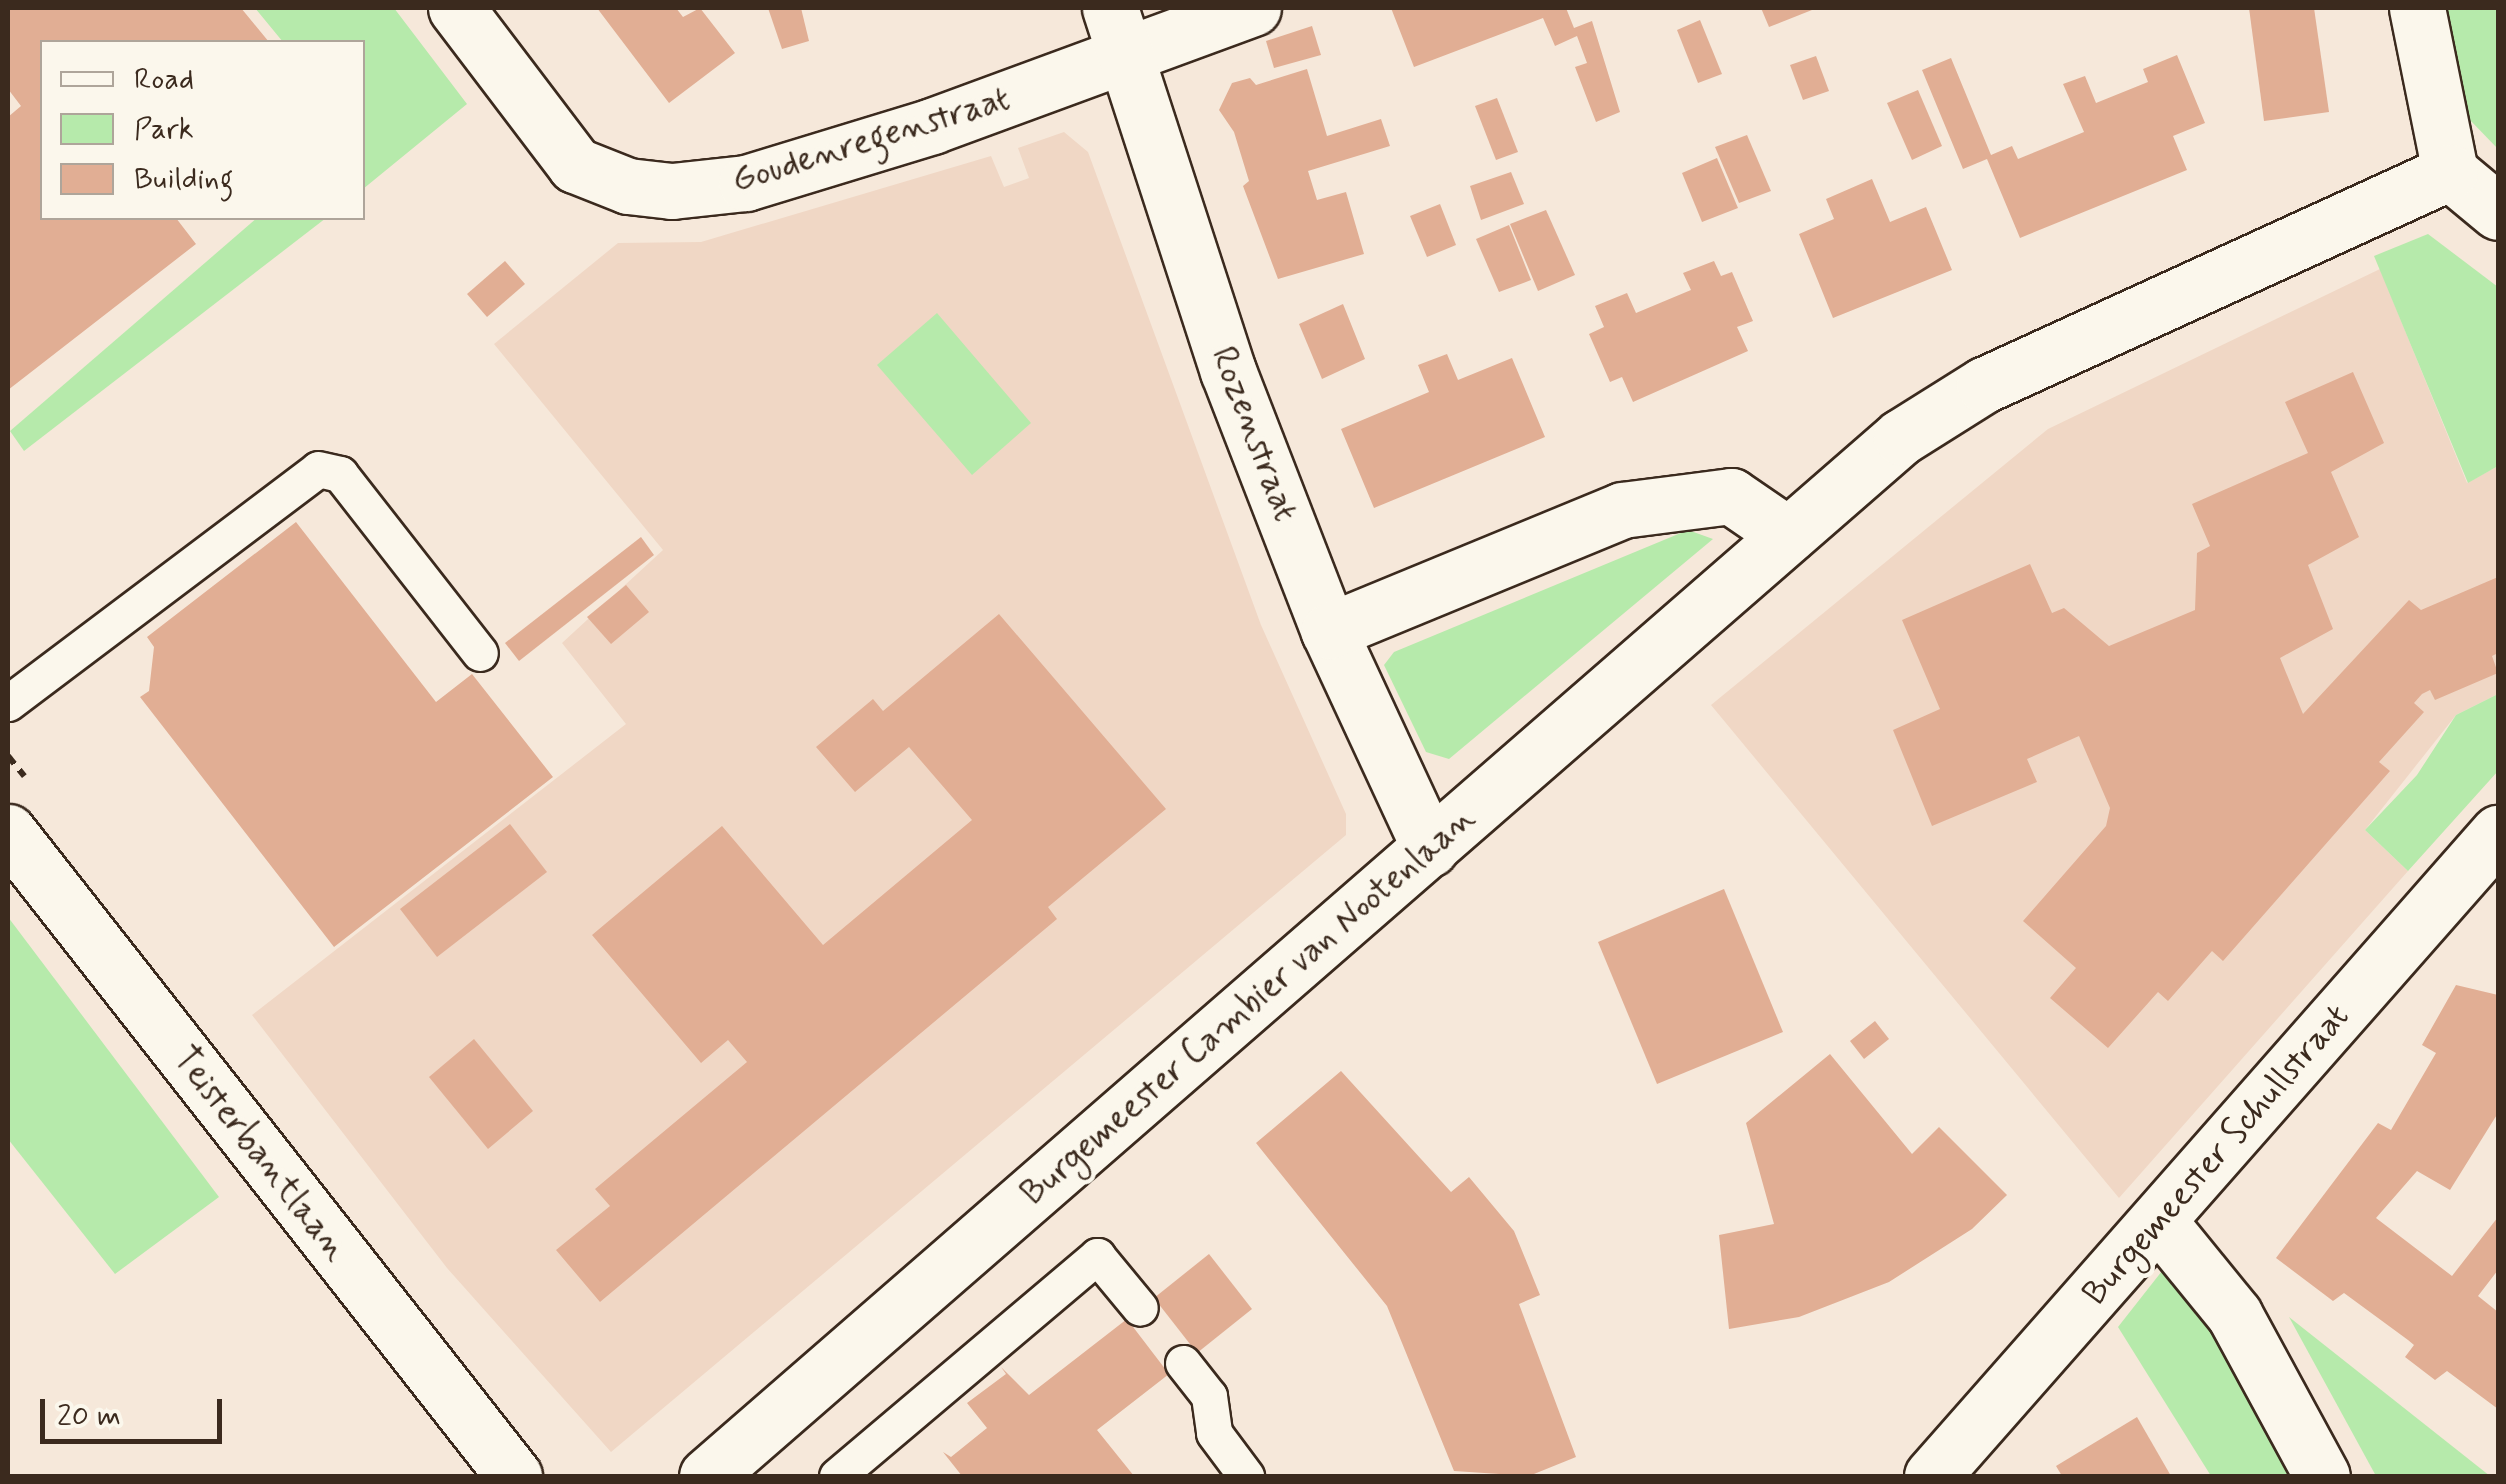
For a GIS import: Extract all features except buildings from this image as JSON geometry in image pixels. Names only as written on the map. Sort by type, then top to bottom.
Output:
[{"type":"street","name":"Goudenregenstraat","points":[[456,8],[575,164],[628,186],[672,191],[746,183],[1122,60],[1253,8]]},
{"type":"street","name":"Rozenstraat","points":[[1110,8],[1122,60],[1228,371],[1330,631],[1430,848]]},
{"type":"street","points":[[2417,8],[2450,172],[2498,212]]},
{"type":"street","name":"Burgemeester Cambier van Nootenlaan","points":[[707,1476],[1901,437],[1984,385],[2450,172]]},
{"type":"street","points":[[1330,631],[1622,510],[1731,496],[1788,535]]},
{"type":"street","name":"Teisterbantlaan","points":[[8,832],[514,1476]]},
{"type":"street","name":"Burgemeester Schullstraat","points":[[1932,1476],[2498,832]]},
{"type":"street","points":[[2159,1222],[2234,1314],[2322,1476]]},
{"type":"lane","points":[[8,703],[318,469],[340,474],[480,654]]},
{"type":"lane","points":[[837,1476],[1098,1256],[1140,1308]]},
{"type":"lane","points":[[1183,1363],[1210,1396],[1214,1433],[1246,1476]]},
{"type":"shaded area","points":[[1064,132],[1088,152],[1261,625],[1346,814],[1346,835],[611,1452],[447,1268],[252,1015],[626,724],[562,643],[663,550],[494,344],[618,243],[701,242],[991,156],[1004,187],[1029,178],[1018,148]]},
{"type":"shaded area","points":[[2380,269],[2467,483],[2498,466],[2498,694],[2456,715],[2365,830],[2408,871],[2119,1198],[1711,705],[2048,429]]},
{"type":"green space","points":[[255,8],[394,8],[467,104],[365,187],[365,40],[281,40]]},
{"type":"green space","points":[[2429,8],[2498,8],[2498,149],[2440,89]]},
{"type":"green space","points":[[255,220],[323,220],[24,451],[10,431]]},
{"type":"green space","points":[[2428,234],[2498,287],[2498,466],[2468,483],[2374,256]]},
{"type":"green space","points":[[937,313],[1031,423],[972,475],[877,365]]},
{"type":"green space","points":[[1688,530],[1713,539],[1449,759],[1426,752],[1384,665],[1394,652]]},
{"type":"green space","points":[[2498,694],[2498,771],[2408,871],[2365,830],[2417,775],[2456,715]]},
{"type":"green space","points":[[8,917],[219,1197],[115,1274],[8,1139]]},
{"type":"green space","points":[[2162,1271],[2218,1335],[2295,1476],[2211,1476],[2118,1327]]},
{"type":"green space","points":[[2289,1317],[2490,1476],[2376,1476]]}]
